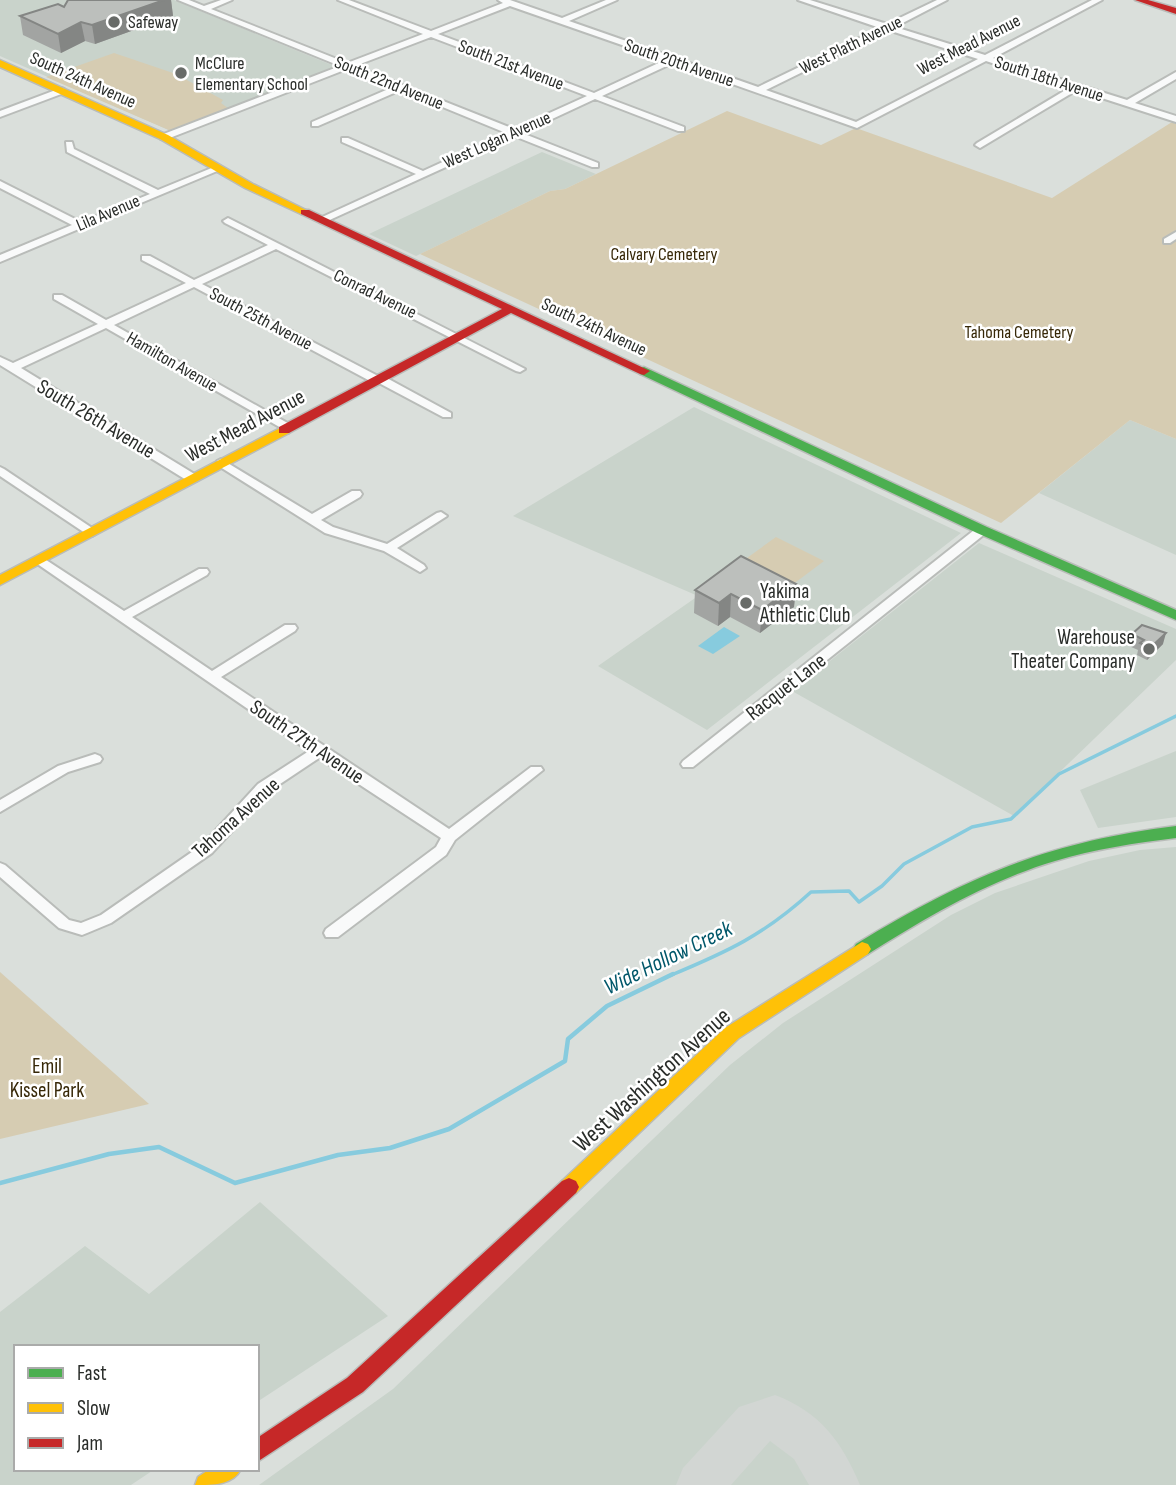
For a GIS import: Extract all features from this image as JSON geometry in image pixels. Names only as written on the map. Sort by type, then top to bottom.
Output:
[{"type":"street","name":"South 22nd Avenue","points":[[182,0],[595,165]]},
{"type":"street","points":[[204,9],[228,0]]},
{"type":"street","name":"South 21st Avenue","points":[[342,0],[681,129]]},
{"type":"street","points":[[560,22],[613,0]]},
{"type":"street","name":"South 18th Avenue","points":[[802,0],[1176,119]]},
{"type":"street","name":"West Plath Avenue","points":[[759,90],[943,0]]},
{"type":"street","name":"West Mead Avenue","points":[[857,125],[1098,0]]},
{"type":"street","points":[[1139,0],[1176,11]]},
{"type":"street","points":[[164,137],[350,68],[506,1]]},
{"type":"street","name":"South 20th Avenue","points":[[506,1],[857,125]]},
{"type":"street","name":"West Logan Avenue","points":[[323,220],[671,61]]},
{"type":"street","name":"South 24th Avenue","points":[[0,63],[164,137],[217,169],[510,309],[982,530],[1176,615]]},
{"type":"street","points":[[1126,104],[1176,75]]},
{"type":"street","points":[[314,124],[399,88]]},
{"type":"street","points":[[979,145],[1077,88]]},
{"type":"street","points":[[0,114],[61,91]]},
{"type":"street","points":[[345,140],[423,174]]},
{"type":"street","points":[[69,144],[70,150],[156,193]]},
{"type":"street","name":"Lila Avenue","points":[[0,258],[217,169]]},
{"type":"street","points":[[0,184],[79,225]]},
{"type":"street","name":"Conrad Avenue","points":[[228,221],[520,369]]},
{"type":"street","points":[[12,368],[277,246]]},
{"type":"street","name":"South 25th Avenue","points":[[146,258],[447,415]]},
{"type":"street","name":"Hamilton Avenue","points":[[58,297],[287,427]]},
{"type":"street","name":"West Mead Avenue","points":[[0,581],[510,309]]},
{"type":"street","name":"South 26th Avenue","points":[[0,360],[192,478]]},
{"type":"street","points":[[221,463],[328,530],[388,548],[420,568]]},
{"type":"street","points":[[0,471],[92,532]]},
{"type":"street","points":[[313,519],[356,494]]},
{"type":"street","points":[[388,548],[441,516]]},
{"type":"street","name":"Racquet Lane","points":[[688,764],[982,530]]},
{"type":"street","name":"South 27th Avenue","points":[[40,560],[319,751],[449,836]]},
{"type":"street","points":[[123,617],[203,572]]},
{"type":"street","points":[[212,677],[290,628]]},
{"type":"street","name":"Tahoma Avenue","points":[[0,869],[64,924],[82,929],[106,919],[207,849],[263,789],[319,751]]},
{"type":"street","points":[[0,807],[63,769],[95,758]]},
{"type":"street","points":[[332,933],[441,851],[449,836],[536,770]]},
{"type":"street","name":"West Washington Avenue","points":[[259,1450],[355,1385],[510,1243],[697,1064],[732,1033],[772,1006],[924,910],[988,877],[1058,852],[1132,836],[1176,832]]},
{"type":"street","points":[[206,1485],[227,1471]]},
{"type":"shaded area","name":"McClure Elementary School","points":[[0,0],[174,0],[339,68],[171,131],[0,56]]},
{"type":"shaded area","points":[[542,152],[596,174],[565,189],[550,191],[416,256],[369,234]]},
{"type":"shaded area","points":[[694,407],[961,533],[707,730],[598,666],[698,596],[513,516]]},
{"type":"shaded area","points":[[1130,420],[1176,439],[1176,555],[1039,493]]},
{"type":"shaded area","points":[[979,543],[1176,629],[1176,660],[1014,816],[792,691]]},
{"type":"shaded area","points":[[1176,751],[1176,817],[1098,828],[1080,790]]},
{"type":"shaded area","points":[[1176,847],[1176,1485],[259,1485],[393,1389],[730,1065],[783,1023],[951,915],[995,893],[1089,861],[1140,850]]},
{"type":"shaded area","points":[[260,1202],[388,1316],[259,1401],[259,1345],[14,1345],[14,1471],[152,1471],[131,1485],[0,1485],[0,1312],[85,1246],[149,1294]]},
{"type":"green space","points":[[114,53],[176,74],[223,100],[221,103],[229,109],[171,131],[46,77]]},
{"type":"green space","name":"Tahoma Cemetery","points":[[727,111],[821,145],[856,128],[1052,198],[1172,122],[1176,124],[1176,439],[1130,420],[1001,523],[420,254],[550,191],[565,189]]},
{"type":"green space","points":[[776,537],[824,561],[788,588],[740,563]]},
{"type":"green space","name":"Emil Kissel Park","points":[[0,972],[149,1104],[0,1139]]},
{"type":"water","points":[[724,627],[740,636],[713,654],[698,646]]},
{"type":"building","points":[[68,0],[164,0],[92,25],[81,22],[58,34],[20,16],[58,4],[64,7]]},
{"type":"building","points":[[741,556],[796,584],[762,610],[731,594],[719,603],[695,590]]},
{"type":"building","points":[[1142,625],[1166,633],[1150,648],[1140,643],[1144,640],[1132,634]]},
{"type":"waterway","name":"Wide Hollow Creek","points":[[669,976],[709,959],[761,931],[811,892],[849,891],[859,902],[882,886],[904,864],[972,827],[1011,819],[1059,774],[1176,716]]},
{"type":"waterway","name":"Wide Hollow Creek","points":[[0,1183],[109,1154],[159,1147],[235,1183],[338,1155],[390,1148],[449,1129],[565,1061],[568,1039],[607,1006],[673,974]]},
{"type":"taxiway","points":[[700,1485],[755,1423],[775,1417],[811,1443],[836,1485]]},
{"type":"traffic: fast","points":[[644,371],[982,530],[1176,615]]},
{"type":"traffic: fast","points":[[862,949],[938,904],[1011,870],[1088,846],[1176,832]]},
{"type":"traffic: slow","points":[[0,63],[164,137],[249,186],[305,212]]},
{"type":"traffic: slow","points":[[0,581],[284,430]]},
{"type":"traffic: slow","points":[[569,1187],[732,1033],[862,949]]},
{"type":"traffic: slow","points":[[206,1485],[227,1471]]},
{"type":"traffic: jam","points":[[1139,0],[1176,11]]},
{"type":"traffic: jam","points":[[305,212],[644,371]]},
{"type":"traffic: jam","points":[[284,430],[510,309]]},
{"type":"traffic: jam","points":[[259,1450],[355,1385],[569,1187]]},
{"type":"place","name":"Safeway","points":[[114,22]]},
{"type":"place","name":"McClure Elementary School","points":[[181,73]]},
{"type":"place","name":"Yakima Athletic Club","points":[[746,603]]},
{"type":"place","name":"Warehouse Theater Company","points":[[1149,649]]},
{"type":"park label","name":"Calvary Cemetery","points":[[664,254]]}]
